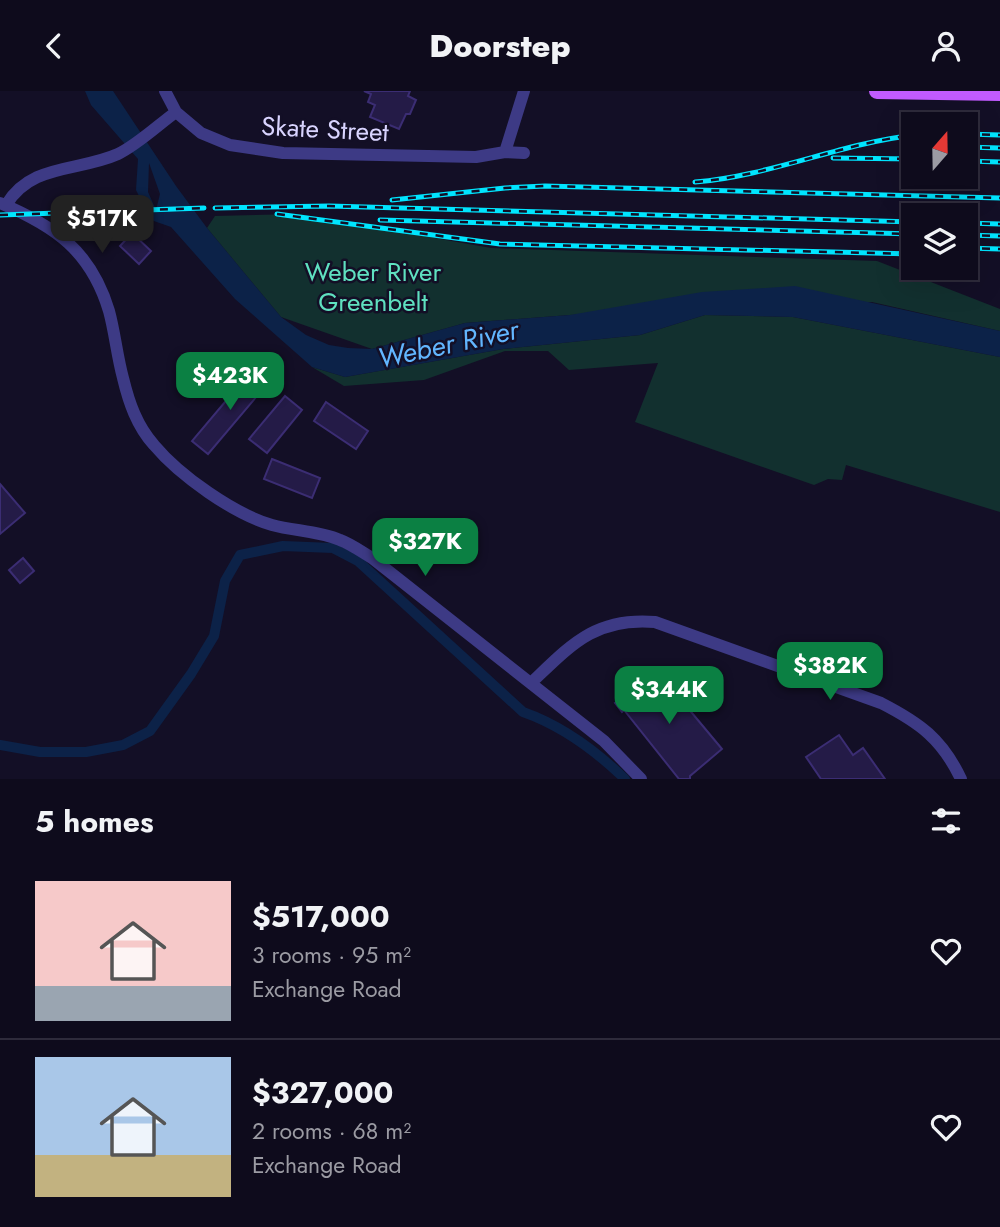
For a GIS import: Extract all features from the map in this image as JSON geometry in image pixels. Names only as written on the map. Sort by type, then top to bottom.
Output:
[{"type":"main road","points":[[877,91],[1000,93]]},
{"type":"street","name":"Skate Street","points":[[165,91],[176,112],[201,134],[230,145],[283,153],[476,157],[505,152],[524,153]]},
{"type":"street","points":[[505,152],[524,91]]},
{"type":"street","points":[[176,112],[118,153],[30,180],[3,204],[34,219],[71,243],[97,277],[109,312],[119,364],[133,414],[152,444],[171,464],[243,512],[271,525],[339,539],[372,558],[604,741],[641,779]]},
{"type":"street","points":[[531,683],[584,636],[607,625],[631,620],[655,622],[881,703],[908,717],[933,736],[951,757],[961,779]]},
{"type":"green space","name":"Weber River Greenbelt","points":[[299,214],[491,248],[877,261],[901,270],[901,280],[926,280],[1000,309],[1000,331],[872,302],[570,315],[465,323],[372,349],[281,317],[207,228],[215,216]]},
{"type":"green space","points":[[705,315],[793,317],[1000,357],[1000,512],[846,465],[842,480],[828,479],[814,485],[635,422],[658,363],[569,370],[548,351],[505,351],[424,380],[344,386],[312,367],[345,377],[503,349],[640,335]]},
{"type":"water","name":"Weber River","points":[[85,91],[113,91],[207,228],[281,317],[306,335],[329,345],[372,349],[465,323],[570,315],[702,292],[795,286],[1000,331],[1000,357],[793,317],[705,315],[640,335],[503,349],[345,377],[312,367],[235,299],[171,227],[151,220],[136,190],[138,159],[91,105]],"holes":[[[149,163],[160,194],[156,210],[148,192]]]},
{"type":"building","points":[[364,91],[410,91],[408,96],[416,100],[399,129],[370,117],[375,105],[368,102],[371,94]]},
{"type":"building","points":[[132,233],[151,251],[139,264],[120,246]]},
{"type":"building","points":[[252,370],[268,383],[208,454],[192,441]]},
{"type":"building","points":[[285,396],[302,410],[267,453],[249,439]]},
{"type":"building","points":[[326,402],[368,431],[356,449],[314,421]]},
{"type":"building","points":[[272,459],[320,478],[312,498],[264,479]]},
{"type":"building","points":[[0,484],[25,513],[0,534]]},
{"type":"building","points":[[23,558],[34,571],[20,583],[9,570]]},
{"type":"building","points":[[657,671],[722,749],[690,776],[690,779],[679,779],[624,710],[622,712],[615,703]]},
{"type":"building","points":[[839,735],[853,755],[863,748],[885,779],[821,779],[806,757]]},
{"type":"waterway","points":[[0,745],[40,752],[86,752],[123,745],[150,731],[191,674],[214,636],[225,581],[240,555],[283,546],[333,548],[358,561],[523,712],[552,724],[578,740],[625,779]]},
{"type":"railway","points":[[978,134],[1000,135]]},
{"type":"railway","points":[[695,182],[723,179],[901,137]]},
{"type":"railway","points":[[978,147],[1000,148]]},
{"type":"railway","points":[[833,158],[901,159]]},
{"type":"railway","points":[[978,161],[1000,162]]},
{"type":"railway","points":[[392,200],[545,186],[1000,198]]},
{"type":"railway","points":[[215,208],[329,206],[901,222]]},
{"type":"railway","points":[[0,215],[204,208]]},
{"type":"railway","points":[[277,214],[500,244],[901,254]]},
{"type":"railway","points":[[380,220],[901,234]]},
{"type":"railway","points":[[978,223],[1000,224]]},
{"type":"railway","points":[[978,235],[1000,236]]},
{"type":"railway","points":[[978,248],[1000,249]]}]
